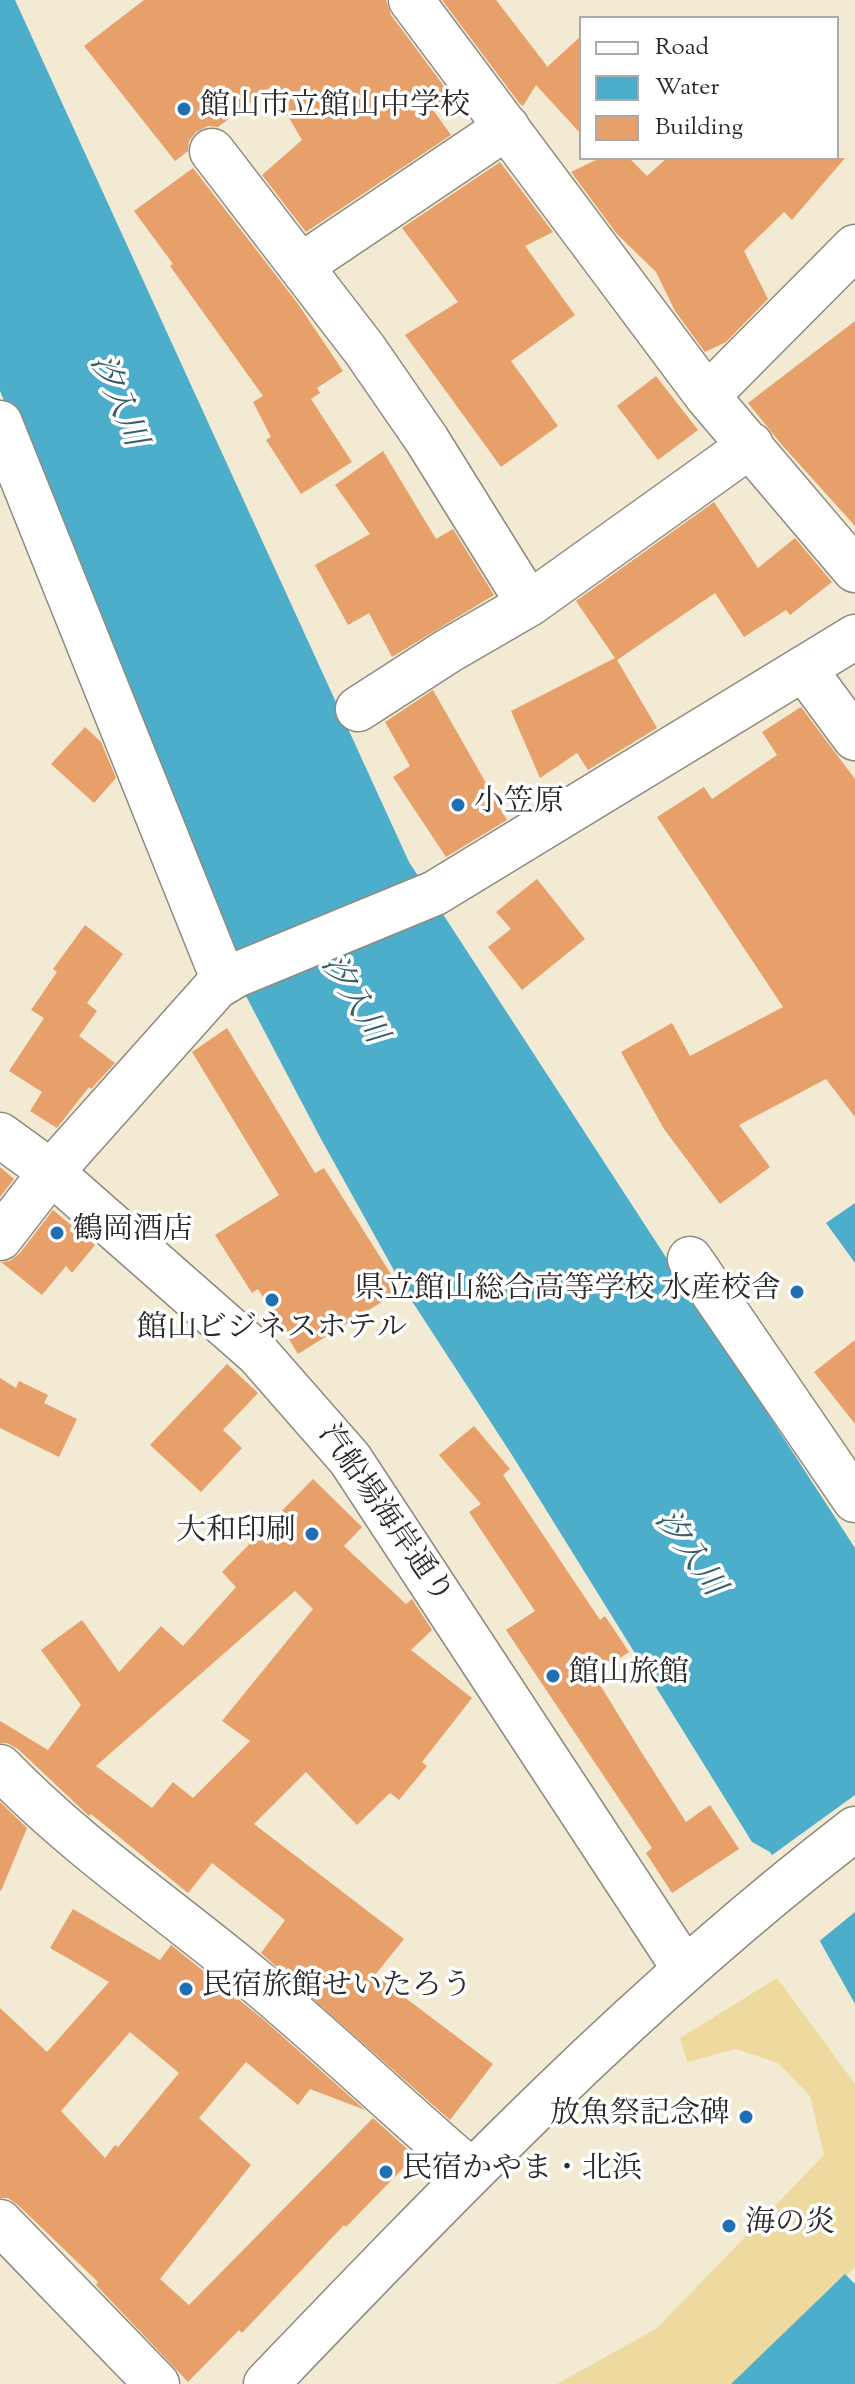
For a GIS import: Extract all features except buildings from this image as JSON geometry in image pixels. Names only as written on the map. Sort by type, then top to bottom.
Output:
[{"type":"street","points":[[411,0],[707,396],[855,570]]},
{"type":"street","points":[[302,265],[507,127]]},
{"type":"street","points":[[212,151],[302,265],[427,440],[529,604]]},
{"type":"street","points":[[707,396],[855,247]]},
{"type":"street","points":[[0,423],[230,978]]},
{"type":"street","points":[[358,709],[529,604],[751,445]]},
{"type":"street","points":[[0,1238],[51,1172],[216,987],[230,978],[435,893],[855,637]]},
{"type":"street","points":[[804,669],[855,738]]},
{"type":"street","name":"汽船場海岸通り","points":[[0,1135],[51,1172],[258,1354],[350,1459],[684,1968]]},
{"type":"street","points":[[690,1259],[855,1500]]},
{"type":"street","points":[[0,1767],[29,1797],[99,1857],[253,1979],[471,2171]]},
{"type":"street","points":[[266,2384],[471,2171],[684,1968],[776,1889],[855,1829]]},
{"type":"street","points":[[0,2222],[157,2384]]},
{"type":"sand","points":[[777,1978],[855,2084],[855,2267],[731,2384],[557,2384],[656,2329],[824,2155],[810,2096],[778,2063],[736,2049],[687,2062],[680,2038]]},
{"type":"water","name":"汐入川","points":[[0,0],[15,0],[409,862],[855,1548],[855,2004],[770,1852],[752,1842],[512,1455],[406,1292],[227,960],[0,391]]},
{"type":"water","points":[[855,1203],[855,1263],[826,1223]]},
{"type":"water","points":[[845,2274],[855,2284],[855,2384],[731,2384]]},
{"type":"pier","points":[[855,1795],[855,1912],[817,1943],[768,1858]]},
{"type":"place","name":"館山市立館山中学校","points":[[184,109]]},
{"type":"place","name":"小笠原","points":[[458,805]]},
{"type":"place","name":"鶴岡酒店","points":[[57,1233]]},
{"type":"place","name":"県立館山総合高等学校 水産校舎","points":[[797,1292]]},
{"type":"place","name":"館山ビジネスホテル","points":[[272,1300]]},
{"type":"place","name":"大和印刷","points":[[312,1534]]},
{"type":"place","name":"館山旅館","points":[[553,1676]]},
{"type":"place","name":"民宿旅館せいたろう","points":[[186,1989]]},
{"type":"place","name":"放魚祭記念碑","points":[[746,2117]]},
{"type":"place","name":"民宿かやま・北浜","points":[[386,2172]]},
{"type":"place","name":"海の炎","points":[[729,2226]]}]
